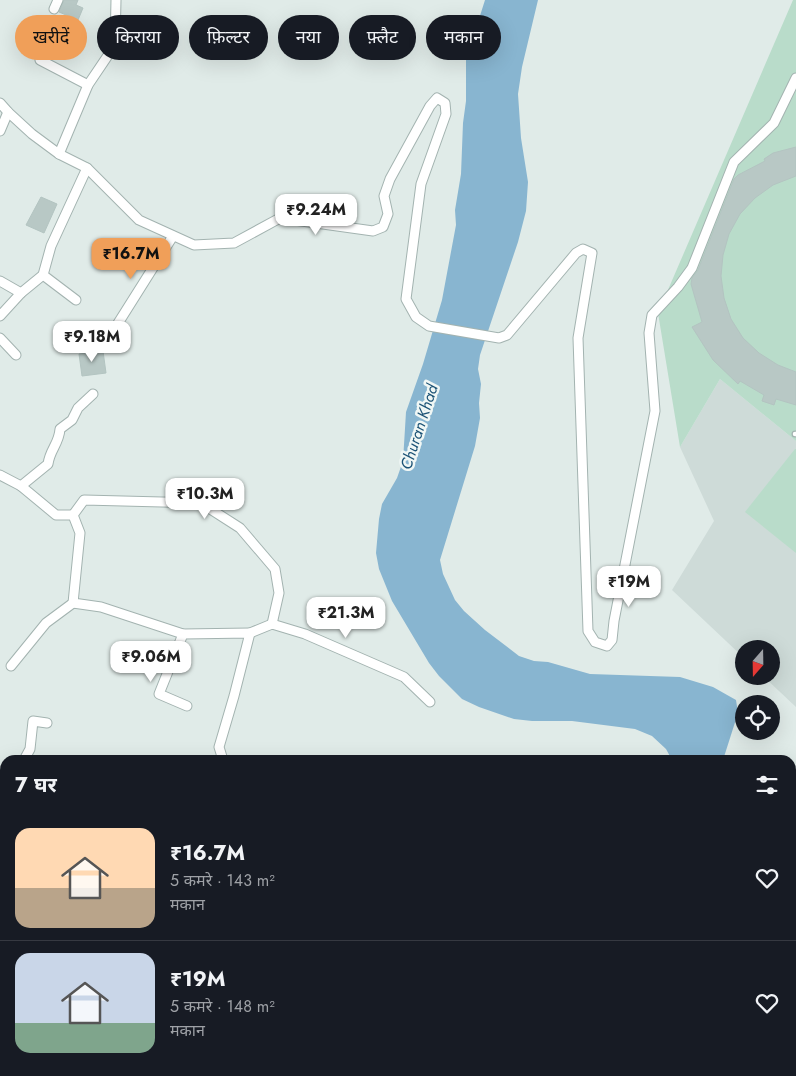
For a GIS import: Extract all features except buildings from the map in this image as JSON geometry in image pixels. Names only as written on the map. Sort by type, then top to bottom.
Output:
[{"type":"street","points":[[54,9],[58,0]]},
{"type":"street","points":[[59,154],[88,85],[115,45],[116,0]]},
{"type":"street","points":[[40,60],[88,85]]},
{"type":"street","points":[[0,103],[8,112],[59,154],[88,168],[138,220],[194,245],[234,243],[280,218],[373,231],[383,227],[388,214],[384,196],[390,179],[430,106],[437,98],[445,103],[446,114],[421,184],[406,299],[416,317],[429,326],[498,338],[507,335],[576,253],[584,249],[592,253],[578,338],[588,631],[595,642],[607,646],[612,640],[655,411],[649,333],[652,315],[678,287],[692,268],[734,162],[774,124],[796,78]]},
{"type":"street","points":[[0,131],[8,112]]},
{"type":"street","points":[[0,316],[21,293],[43,275],[51,246],[88,168]]},
{"type":"street","points":[[110,336],[173,236]]},
{"type":"street","points":[[43,275],[76,300]]},
{"type":"street","points":[[0,281],[21,293]]},
{"type":"street","points":[[0,338],[16,355]]},
{"type":"street","points":[[21,486],[48,464],[50,454],[59,440],[60,429],[72,420],[78,408],[93,394]]},
{"type":"street","points":[[0,475],[21,486],[56,515],[73,515]]},
{"type":"street","points":[[73,515],[84,500],[201,503],[240,528],[275,569],[279,593],[272,624]]},
{"type":"street","points":[[73,515],[80,533],[73,603]]},
{"type":"street","points":[[11,666],[46,623],[73,603],[101,607],[183,634],[250,632],[272,624],[305,634],[404,678],[430,702]]},
{"type":"street","points":[[222,755],[219,747],[250,632]]},
{"type":"street","points":[[183,634],[159,694],[187,706]]},
{"type":"street","points":[[27,755],[30,749],[33,721],[47,723]]},
{"type":"shaded area","points":[[720,379],[796,441],[796,707],[773,685],[780,685],[780,640],[735,640],[735,650],[672,590],[714,521],[680,447]]},
{"type":"green space","points":[[793,0],[796,0],[796,441],[720,379],[680,447],[658,313]]},
{"type":"green space","points":[[796,449],[796,553],[745,512]]},
{"type":"water","name":"Churan Khad","points":[[485,0],[538,0],[522,67],[518,94],[521,138],[528,182],[526,211],[518,242],[480,355],[478,369],[481,384],[480,418],[475,446],[440,560],[443,574],[455,600],[464,611],[519,656],[590,674],[680,677],[713,687],[735,699],[735,722],[725,755],[669,755],[666,749],[652,736],[635,729],[572,721],[514,719],[462,699],[429,663],[392,601],[379,569],[376,553],[382,504],[397,478],[403,461],[406,412],[442,300],[456,225],[455,210],[461,174],[466,101],[466,60],[501,60],[501,15],[480,15]]}]
